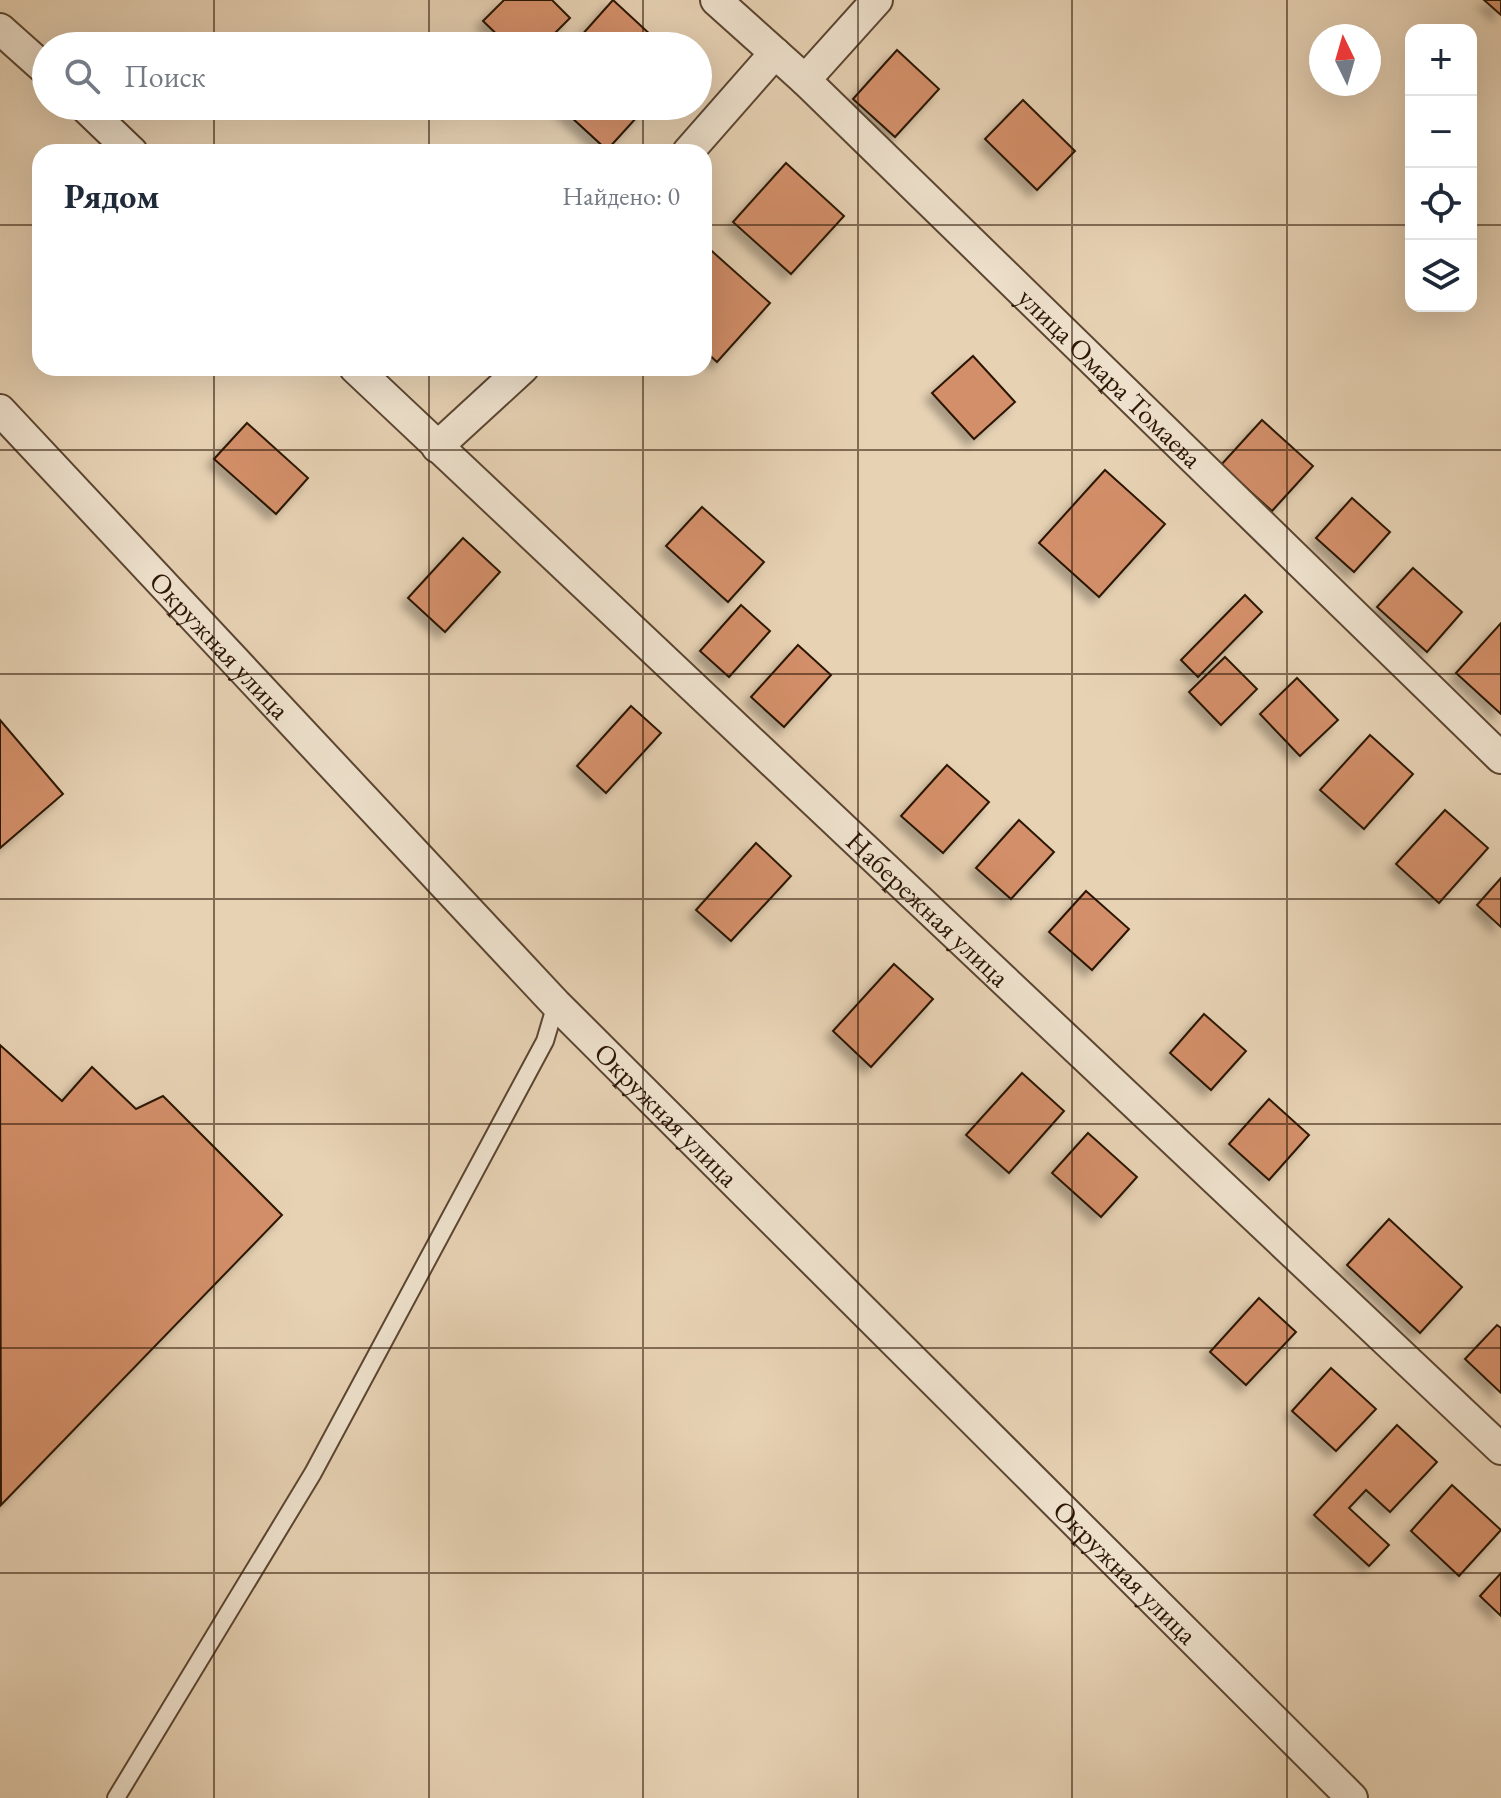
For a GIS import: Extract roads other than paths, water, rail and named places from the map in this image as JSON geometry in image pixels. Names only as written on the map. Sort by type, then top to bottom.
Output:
[{"type":"street","name":"улица Омара Томаева","points":[[716,0],[805,80],[1501,758]]},
{"type":"street","points":[[805,80],[877,0]]},
{"type":"street","points":[[0,29],[32,58]]},
{"type":"street","points":[[695,144],[775,53]]},
{"type":"street","points":[[99,120],[124,144]]},
{"type":"street","name":"Набережная улица","points":[[363,376],[1501,1449]]},
{"type":"street","points":[[437,447],[514,376]]},
{"type":"street","name":"Окружная улица","points":[[0,410],[556,1004],[1352,1798]]},
{"type":"lane","points":[[116,1798],[313,1473],[545,1041],[556,1004]]}]
